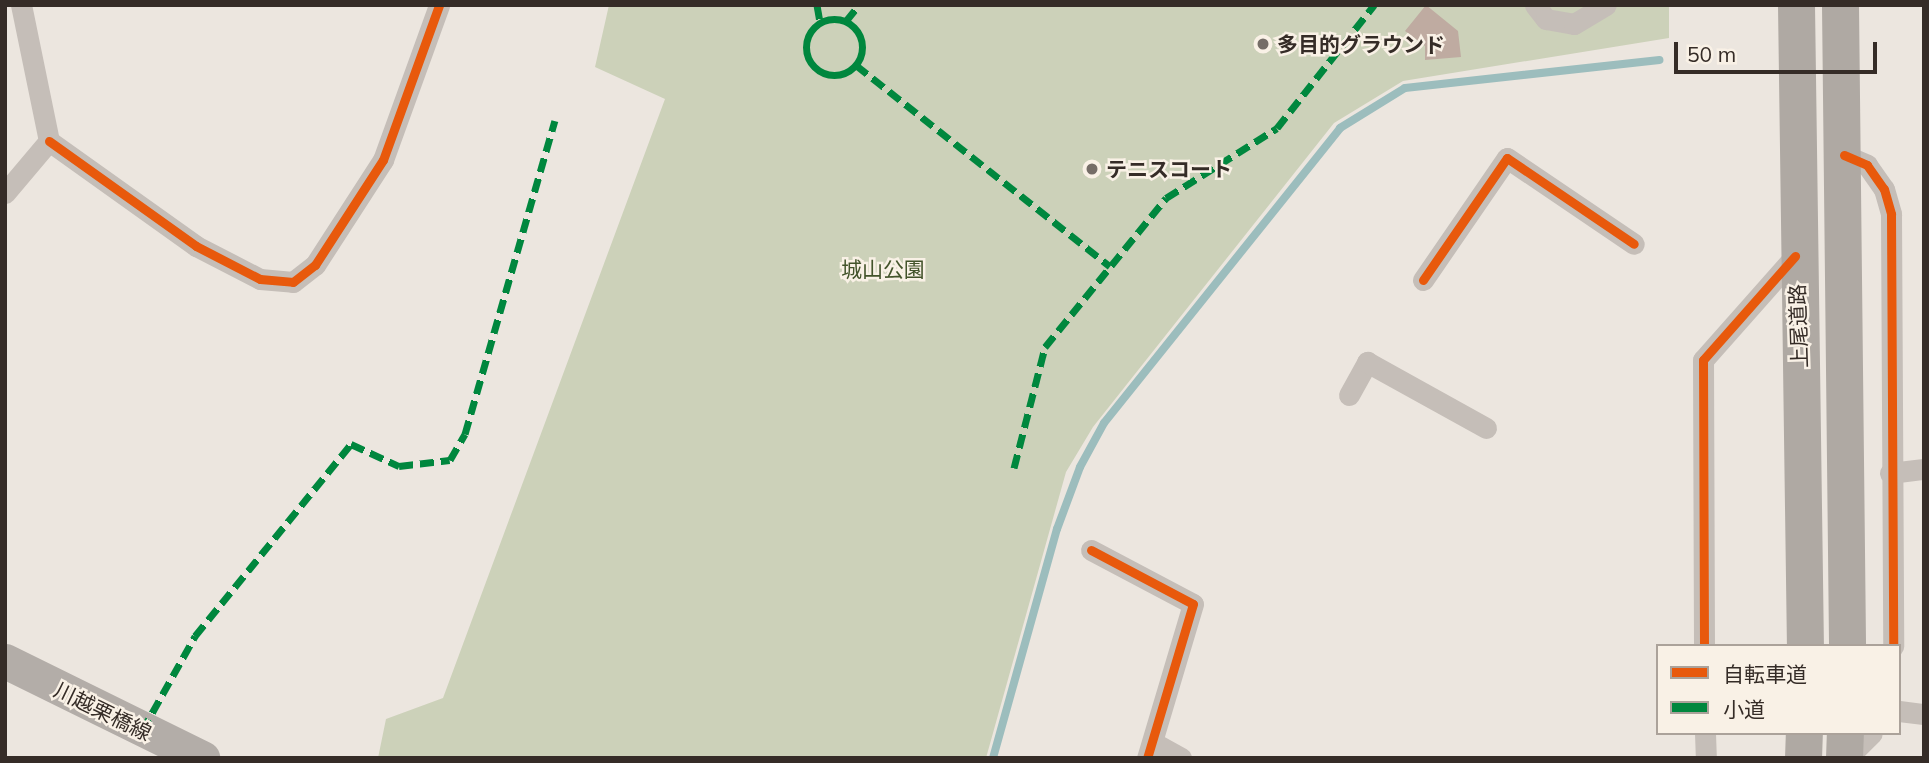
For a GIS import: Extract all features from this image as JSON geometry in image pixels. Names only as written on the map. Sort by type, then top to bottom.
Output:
[{"type":"highway","name":"上尾道路","points":[[1796,5],[1795,256],[1807,515],[1805,644]]},
{"type":"highway","points":[[1840,5],[1844,155],[1847,644]]},
{"type":"highway","points":[[1803,758],[1804,735]]},
{"type":"highway","points":[[1845,735],[1846,758]]},
{"type":"main road","name":"川越栗橋線","points":[[5,661],[202,758]]},
{"type":"street","points":[[21,5],[49,141],[196,246],[260,279],[293,282],[315,265],[383,160],[439,5]]},
{"type":"street","points":[[1535,5],[1546,19],[1574,24],[1606,5]]},
{"type":"street","points":[[5,193],[49,141]]},
{"type":"street","points":[[1844,155],[1867,165],[1884,189],[1891,214],[1893,644]]},
{"type":"street","points":[[1423,281],[1507,158],[1634,244]]},
{"type":"street","points":[[1704,644],[1703,360],[1795,256]]},
{"type":"street","points":[[1349,395],[1367,362],[1486,428]]},
{"type":"street","points":[[1891,473],[1924,469]]},
{"type":"street","points":[[1091,550],[1193,604],[1151,750],[1181,758]]},
{"type":"street","points":[[1901,711],[1924,714]]},
{"type":"street","points":[[1705,735],[1706,758]]},
{"type":"street","points":[[1846,758],[1869,735]]},
{"type":"green space","name":"城山公園","points":[[609,5],[1669,5],[1669,38],[1403,81],[1334,123],[1093,427],[1066,472],[986,758],[378,758],[386,719],[443,698],[665,99],[595,67]]},
{"type":"building","points":[[1426,5],[1458,31],[1461,57],[1425,60],[1425,46],[1405,31]]},
{"type":"waterway","points":[[993,758],[1057,529],[1080,467],[1104,423],[1340,128],[1405,88],[1659,60]]},
{"type":"marked path","points":[[817,5],[820,22]]},
{"type":"marked path","points":[[846,21],[859,5]]},
{"type":"marked path","points":[[1014,468],[1045,347],[1166,198],[1277,128],[1374,5]]},
{"type":"marked path","points":[[828,19],[840,19],[850,23],[858,31],[862,47],[858,63],[850,71],[840,75],[828,75],[818,71],[810,63],[806,53],[806,41],[810,31],[818,23],[828,19]]},
{"type":"marked path","points":[[856,65],[1110,266]]},
{"type":"marked path","points":[[142,731],[195,636],[351,444],[399,466],[450,460],[465,434],[555,121]]},
{"type":"cycle path","points":[[49,141],[196,246],[260,279],[293,282],[315,265],[383,160],[439,5]]},
{"type":"cycle path","points":[[1844,155],[1867,165],[1884,189],[1891,214],[1893,644]]},
{"type":"cycle path","points":[[1423,280],[1507,158],[1634,244]]},
{"type":"cycle path","points":[[1704,644],[1703,360],[1795,256]]},
{"type":"cycle path","points":[[1091,550],[1193,604],[1147,758]]},
{"type":"place","name":"多目的グラウンド","points":[[1263,44]]},
{"type":"place","name":"テニスコート","points":[[1092,169]]}]
